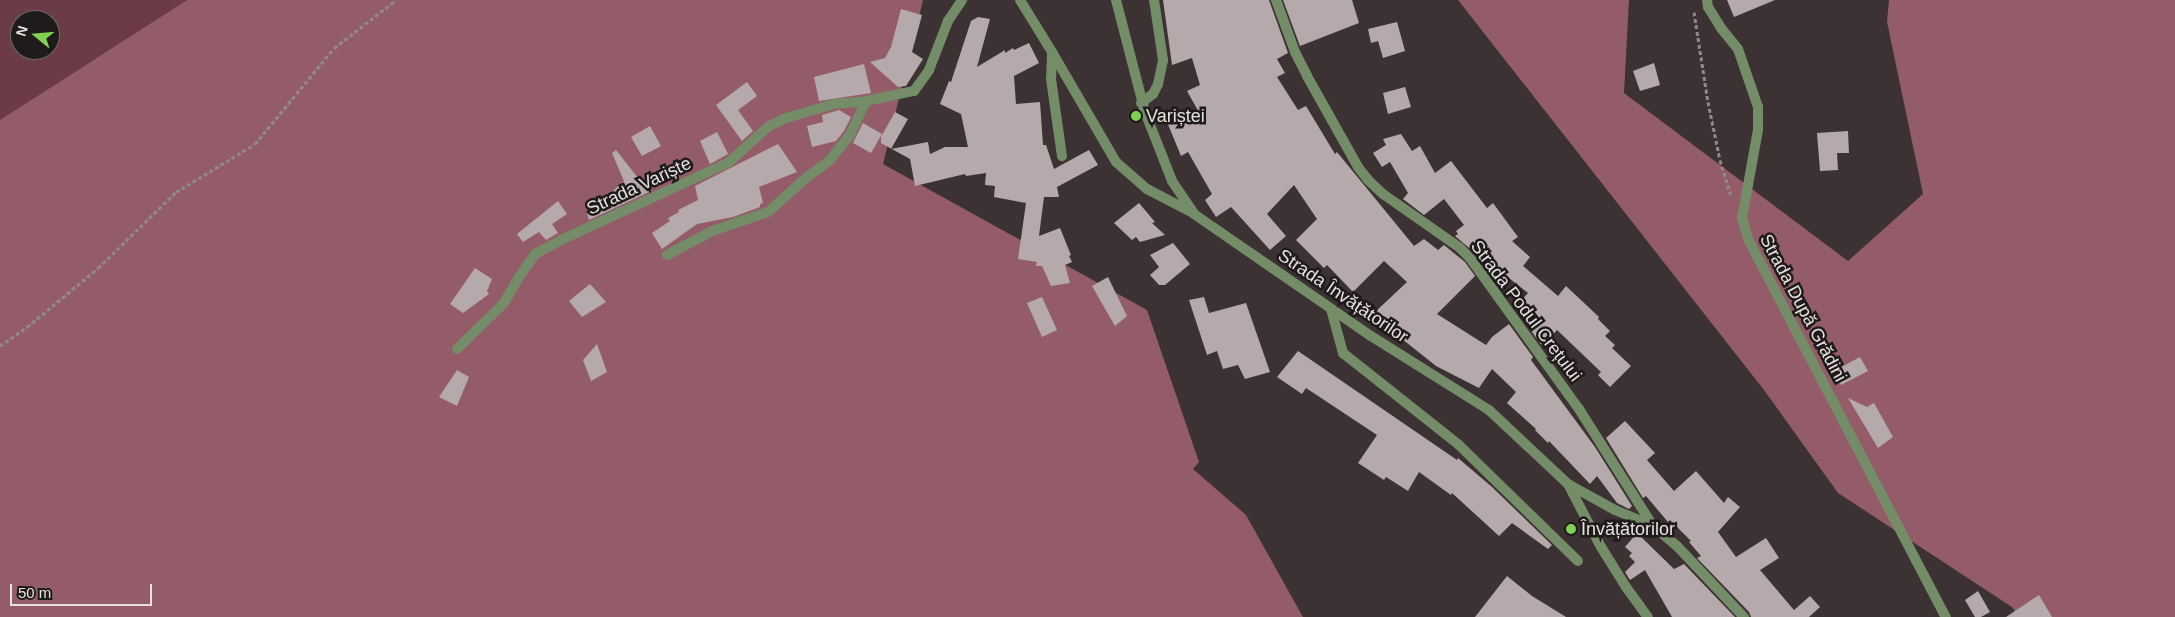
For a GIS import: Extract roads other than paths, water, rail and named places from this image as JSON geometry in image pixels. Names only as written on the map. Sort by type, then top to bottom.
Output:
[{"type":"street","name":"Strada Variște","points":[[456,349],[504,303],[518,277],[536,254],[561,240],[728,163],[770,126],[786,118],[834,104],[866,101],[914,91],[922,82],[948,21],[962,0]]},
{"type":"street","points":[[1020,0],[1116,162],[1147,188],[1194,214]]},
{"type":"street","name":"Strada Învățătorilor","points":[[1116,0],[1141,103],[1172,181],[1194,214],[1331,309],[1489,410],[1568,484],[1615,510],[1654,526]]},
{"type":"street","points":[[1141,103],[1153,94],[1158,84],[1163,60],[1154,0]]},
{"type":"street","name":"Strada Podul Crețului","points":[[1276,0],[1303,68],[1358,168],[1383,194],[1460,248],[1470,258],[1579,409],[1654,526],[1677,546],[1744,617]]},
{"type":"street","name":"Strada După Grădini","points":[[1707,0],[1721,28],[1738,48],[1758,107],[1758,130],[1742,218],[1748,239],[1946,617]]},
{"type":"street","points":[[1052,52],[1051,79],[1062,156]]},
{"type":"street","points":[[667,255],[712,231],[768,212],[829,161],[850,135],[866,101]]},
{"type":"street","points":[[1331,309],[1343,353],[1459,445],[1578,561]]},
{"type":"street","name":"Strada Învățătorilor","points":[[1568,484],[1601,547],[1626,587],[1648,617]]},
{"type":"place","name":"Variștei","points":[[1136,116]]},
{"type":"place","name":"Învățătorilor","points":[[1571,529]]}]
